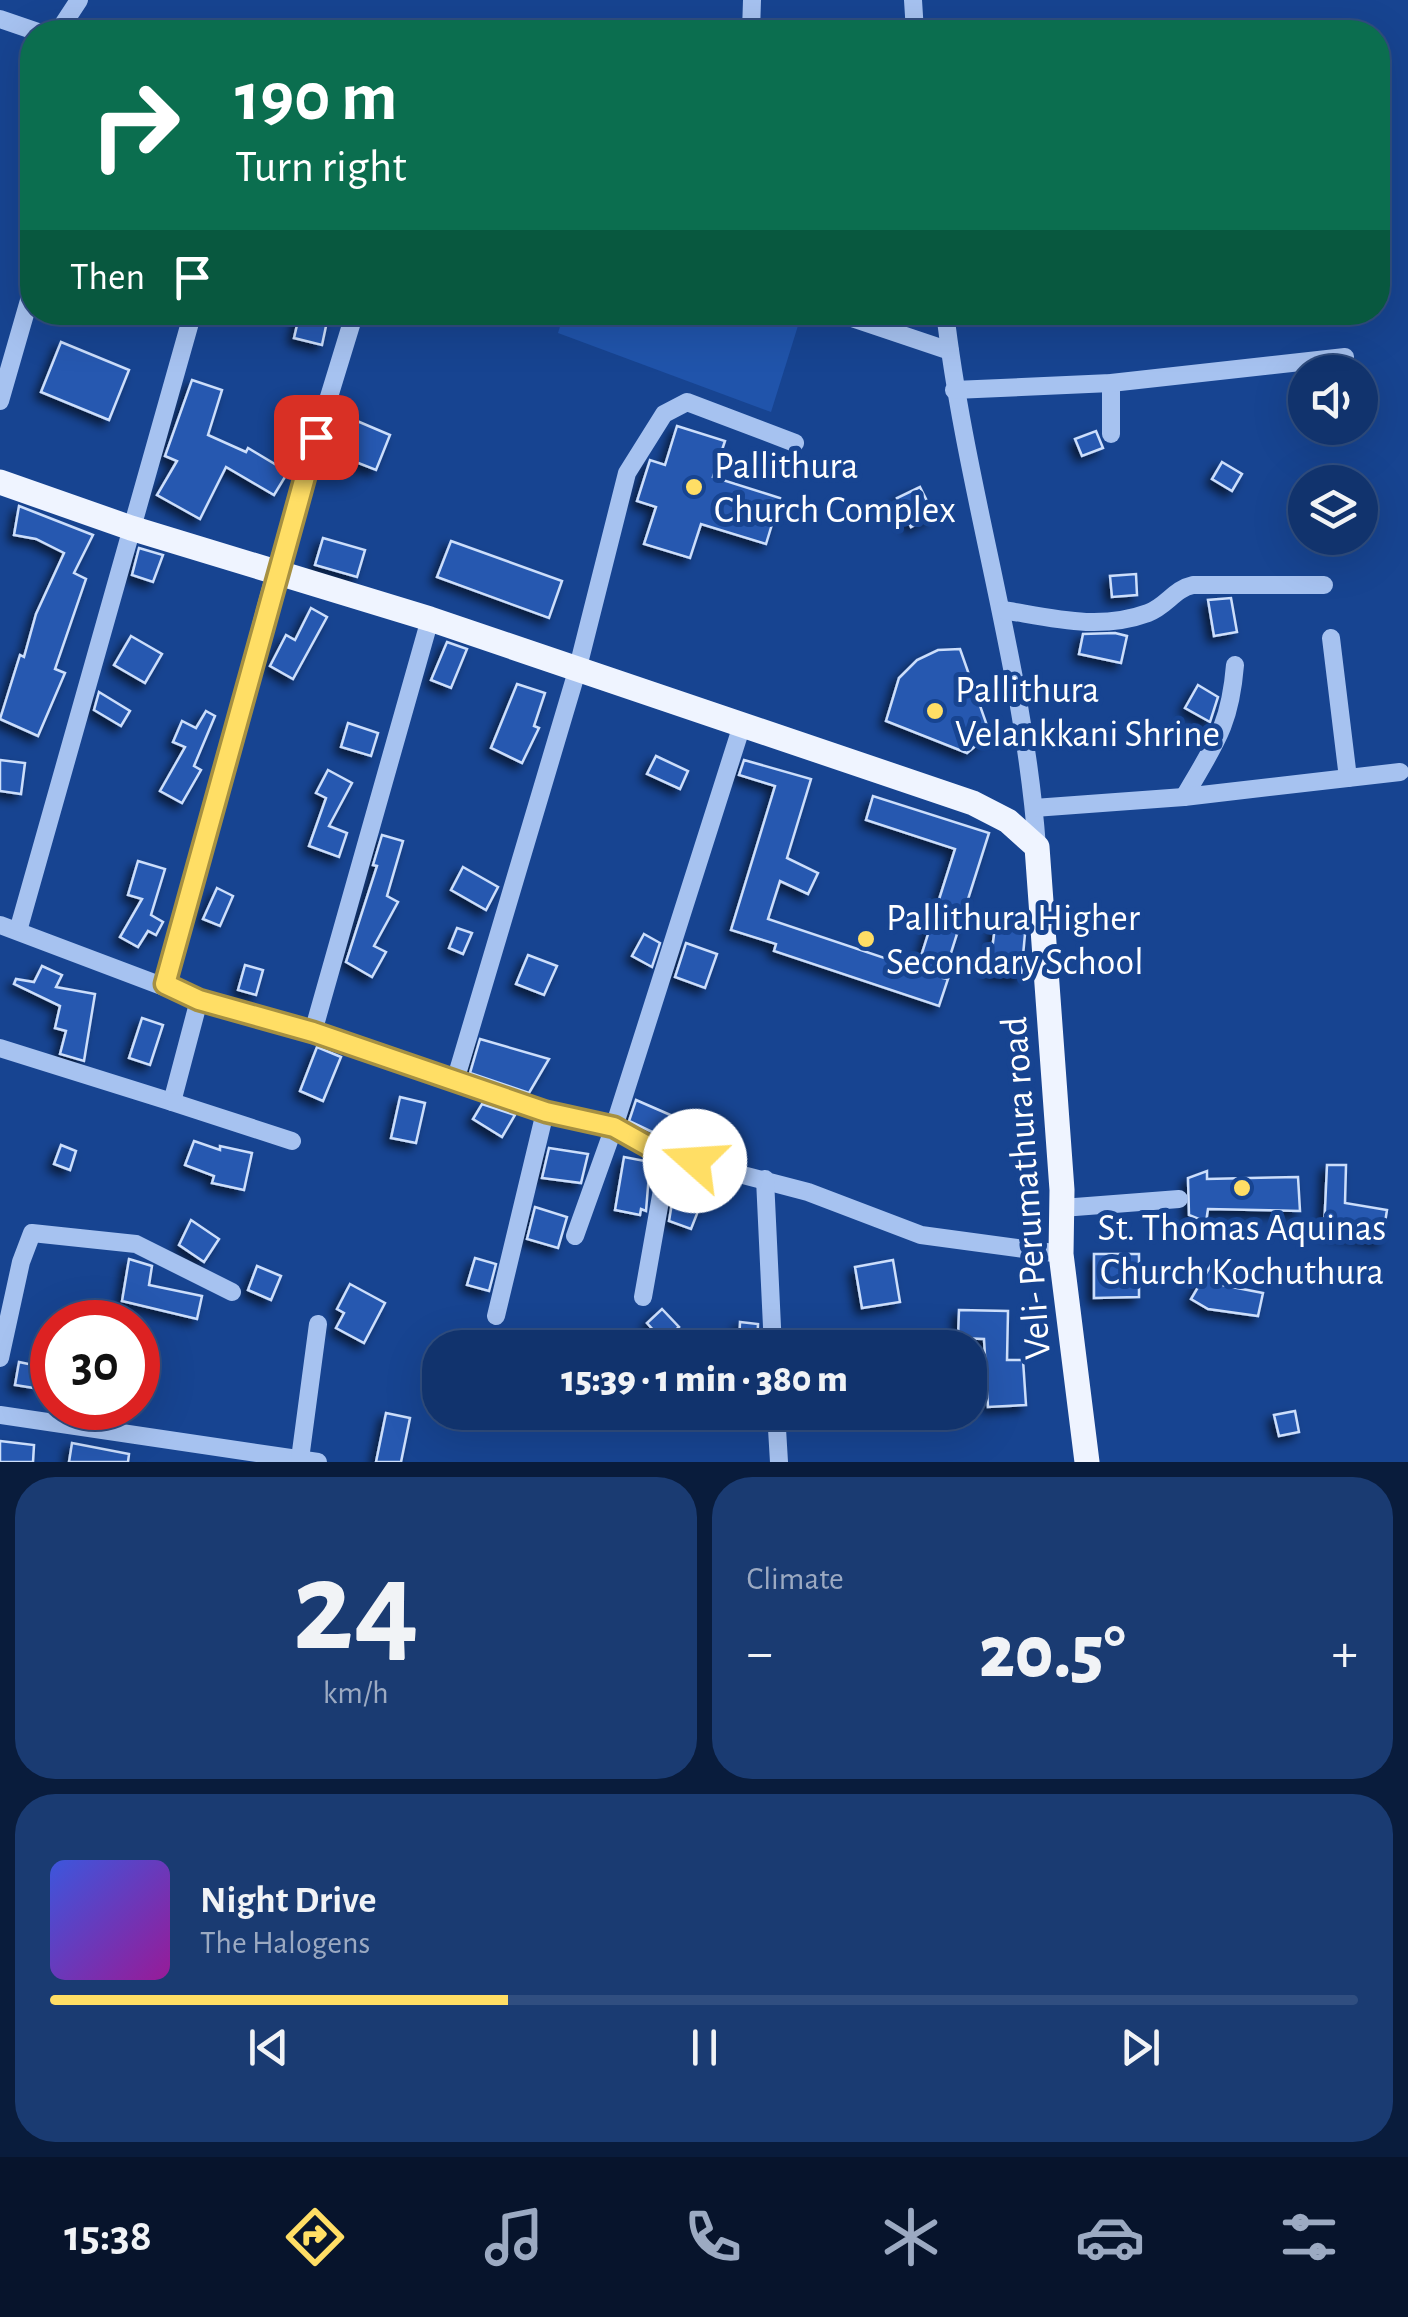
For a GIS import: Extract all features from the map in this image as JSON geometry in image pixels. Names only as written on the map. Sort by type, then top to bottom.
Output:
[{"type":"main road","points":[[0,482],[131,528],[430,619],[973,803],[1008,821],[1037,847]]},
{"type":"main road","name":"Veli- Perumathura road","points":[[1037,847],[1062,1208],[1061,1254],[1087,1462]]},
{"type":"street","points":[[913,1],[925,0]]},
{"type":"street","points":[[0,401],[22,325]]},
{"type":"street","points":[[189,325],[9,928],[199,1000],[313,1032],[546,1112],[614,1127],[662,1154],[765,1179],[921,1236],[1061,1254]]},
{"type":"street","points":[[165,984],[275,573],[350,325]]},
{"type":"street","points":[[874,325],[950,350]]},
{"type":"street","points":[[947,325],[954,390],[1002,610],[1037,847]]},
{"type":"street","points":[[954,390],[1111,383],[1288,364]]},
{"type":"street","points":[[1111,383],[1112,434]]},
{"type":"street","points":[[455,1081],[577,671],[627,473],[664,414],[674,406],[697,403],[795,443]]},
{"type":"street","points":[[1002,610],[1097,624],[1148,613],[1176,591],[1194,585],[1324,585]]},
{"type":"street","points":[[313,1032],[430,619]]},
{"type":"street","points":[[1331,638],[1348,778]]},
{"type":"street","points":[[1184,797],[1227,722],[1234,701],[1235,665]]},
{"type":"street","points":[[575,1236],[614,1127],[742,725]]},
{"type":"street","points":[[1034,808],[1184,797],[1400,772]]},
{"type":"street","points":[[172,1102],[199,1000]]},
{"type":"street","points":[[0,1048],[292,1141]]},
{"type":"street","points":[[496,1316],[546,1112]]},
{"type":"street","points":[[643,1297],[665,1173],[662,1154]]},
{"type":"street","points":[[765,1179],[772,1330]]},
{"type":"street","points":[[1062,1208],[1179,1199]]},
{"type":"street","points":[[0,1358],[20,1262],[32,1233],[136,1244],[232,1292]]},
{"type":"street","points":[[0,1414],[309,1460],[318,1324]]},
{"type":"street","points":[[777,1430],[779,1462]]},
{"type":"shaded area","points":[[560,325],[798,325],[771,412],[558,333]]},
{"type":"building","points":[[297,325],[326,325],[322,345],[294,338]]},
{"type":"building","points":[[61,342],[129,370],[109,420],[41,392]]},
{"type":"building","points":[[192,380],[222,390],[208,435],[246,452],[248,448],[288,472],[274,495],[226,467],[200,519],[157,495],[177,461],[165,456]]},
{"type":"building","points":[[357,421],[390,435],[376,470],[343,457]]},
{"type":"building","name":"Pallithura Church Complex","points":[[677,426],[725,441],[713,477],[780,498],[766,544],[701,524],[690,558],[644,544],[656,507],[637,501],[650,460],[665,465]]},
{"type":"building","points":[[1096,431],[1103,448],[1082,456],[1075,439]]},
{"type":"building","points":[[1222,462],[1242,474],[1232,491],[1212,479]]},
{"type":"building","points":[[920,487],[934,515],[911,527],[897,498]]},
{"type":"building","points":[[19,506],[93,535],[74,573],[86,579],[55,669],[65,673],[38,736],[0,719],[20,655],[24,657],[36,614],[64,553],[36,539],[14,535]]},
{"type":"building","points":[[323,538],[365,550],[357,577],[315,565]]},
{"type":"building","points":[[451,541],[562,581],[549,618],[437,577]]},
{"type":"building","points":[[139,548],[163,555],[153,582],[132,575]]},
{"type":"building","points":[[1136,574],[1137,595],[1112,597],[1110,576]]},
{"type":"building","points":[[1231,598],[1237,632],[1214,636],[1208,600]]},
{"type":"building","points":[[311,608],[327,617],[293,679],[270,666],[286,635],[295,640]]},
{"type":"building","points":[[1083,634],[1127,636],[1121,663],[1079,654]]},
{"type":"building","points":[[131,636],[162,654],[145,683],[114,665]]},
{"type":"building","points":[[447,642],[467,649],[451,688],[431,680]]},
{"type":"building","name":"Pallithura Velankkani Shrine","points":[[960,649],[990,734],[967,753],[886,721],[899,678],[917,660],[938,650]]},
{"type":"building","points":[[517,684],[545,693],[534,726],[539,728],[522,763],[491,748]]},
{"type":"building","points":[[1198,685],[1218,697],[1210,722],[1185,708]]},
{"type":"building","points":[[99,692],[130,711],[121,726],[94,710]]},
{"type":"building","points":[[206,711],[215,716],[194,766],[201,770],[182,803],[160,791],[185,747],[173,742],[182,721],[196,728]]},
{"type":"building","points":[[348,723],[378,733],[371,756],[341,747]]},
{"type":"building","points":[[656,756],[688,771],[680,789],[647,774]]},
{"type":"building","points":[[0,760],[25,763],[21,794],[0,791]]},
{"type":"building","points":[[744,760],[811,779],[787,858],[818,873],[808,894],[780,881],[768,919],[917,969],[955,849],[866,820],[873,796],[989,833],[943,978],[948,979],[939,1006],[774,951],[776,944],[731,930],[775,786],[739,775]]},
{"type":"building","points":[[328,770],[352,783],[329,826],[347,833],[339,857],[309,846],[326,798],[316,793]]},
{"type":"building","points":[[382,835],[403,841],[387,896],[398,902],[374,946],[386,952],[372,977],[346,962],[377,866],[373,865]]},
{"type":"building","points":[[138,861],[165,869],[151,915],[163,922],[156,935],[148,931],[138,947],[120,937],[142,899],[128,895]]},
{"type":"building","points":[[463,867],[498,887],[486,910],[451,890]]},
{"type":"building","points":[[217,888],[233,896],[220,926],[203,919]]},
{"type":"building","points":[[996,919],[1026,923],[1021,977],[989,973]]},
{"type":"building","points":[[457,928],[472,933],[463,954],[449,948]]},
{"type":"building","points":[[644,934],[660,943],[652,967],[632,956]]},
{"type":"building","points":[[686,943],[717,954],[705,988],[675,977]]},
{"type":"building","points":[[528,955],[557,966],[544,995],[516,984]]},
{"type":"building","points":[[245,965],[263,970],[256,995],[238,990]]},
{"type":"building","points":[[42,966],[62,975],[56,987],[95,994],[84,1061],[60,1054],[66,1031],[55,1028],[60,1006],[14,984],[16,979],[34,982]]},
{"type":"building","points":[[142,1018],[163,1025],[150,1065],[129,1058]]},
{"type":"building","points":[[480,1039],[549,1059],[529,1093],[470,1073]]},
{"type":"building","points":[[317,1047],[341,1057],[323,1101],[300,1091]]},
{"type":"building","points":[[400,1097],[425,1103],[416,1143],[391,1138]]},
{"type":"building","points":[[636,1100],[675,1117],[665,1138],[629,1121]]},
{"type":"building","points":[[482,1104],[515,1115],[502,1137],[473,1119]]},
{"type":"building","points":[[194,1141],[220,1150],[220,1146],[252,1153],[244,1190],[212,1183],[214,1176],[185,1165]]},
{"type":"building","points":[[61,1145],[76,1151],[70,1170],[54,1164]]},
{"type":"building","points":[[549,1148],[588,1154],[581,1183],[542,1178]]},
{"type":"building","points":[[624,1157],[650,1162],[646,1211],[641,1209],[640,1215],[615,1210]]},
{"type":"building","points":[[1327,1165],[1346,1165],[1345,1203],[1387,1210],[1382,1241],[1324,1231]]},
{"type":"building","name":"St. Thomas Aquinas Church Kochuthura","points":[[1207,1171],[1207,1179],[1298,1177],[1300,1211],[1208,1209],[1206,1222],[1189,1215],[1188,1178]]},
{"type":"building","points":[[674,1191],[702,1201],[691,1229],[669,1221]]},
{"type":"building","points":[[535,1207],[567,1217],[558,1248],[527,1239]]},
{"type":"building","points":[[191,1220],[219,1239],[204,1262],[179,1245]]},
{"type":"building","points":[[1094,1254],[1139,1254],[1139,1297],[1094,1298]]},
{"type":"building","points":[[475,1258],[496,1264],[489,1291],[467,1285]]},
{"type":"building","points":[[129,1259],[152,1266],[149,1285],[202,1296],[197,1319],[160,1310],[160,1300],[122,1300]]},
{"type":"building","points":[[893,1260],[900,1302],[862,1308],[855,1267]]},
{"type":"building","points":[[1211,1265],[1228,1275],[1222,1285],[1263,1293],[1258,1316],[1208,1309],[1191,1299]]},
{"type":"building","points":[[257,1266],[281,1276],[271,1300],[248,1290]]},
{"type":"building","points":[[350,1284],[385,1303],[364,1343],[336,1328],[344,1313],[337,1309]]},
{"type":"building","points":[[662,1309],[679,1327],[653,1330],[647,1323]]},
{"type":"building","points":[[959,1310],[1008,1311],[1007,1360],[1023,1360],[1026,1405],[988,1407],[987,1330],[958,1330]]},
{"type":"building","points":[[740,1322],[758,1324],[758,1330],[740,1330]]},
{"type":"building","points":[[19,1362],[30,1364],[30,1387],[15,1385]]},
{"type":"building","points":[[1295,1411],[1299,1432],[1279,1436],[1274,1415]]},
{"type":"building","points":[[386,1413],[410,1418],[401,1462],[376,1462]]},
{"type":"building","points":[[0,1441],[34,1445],[33,1462],[0,1462]]},
{"type":"building","points":[[72,1443],[129,1454],[128,1462],[69,1462]]},
{"type":"place","name":"Pallithura Church Complex","points":[[694,487]]},
{"type":"place","name":"Pallithura Velankkani Shrine","points":[[935,711]]},
{"type":"place","name":"Pallithura Higher Secondary School","points":[[866,939]]},
{"type":"place","name":"St. Thomas Aquinas Church Kochuthura","points":[[1242,1188]]},
{"type":"route","points":[[316,437],[275,573],[165,984],[199,1000],[313,1032],[546,1112],[614,1127],[662,1154],[695,1161]]}]
